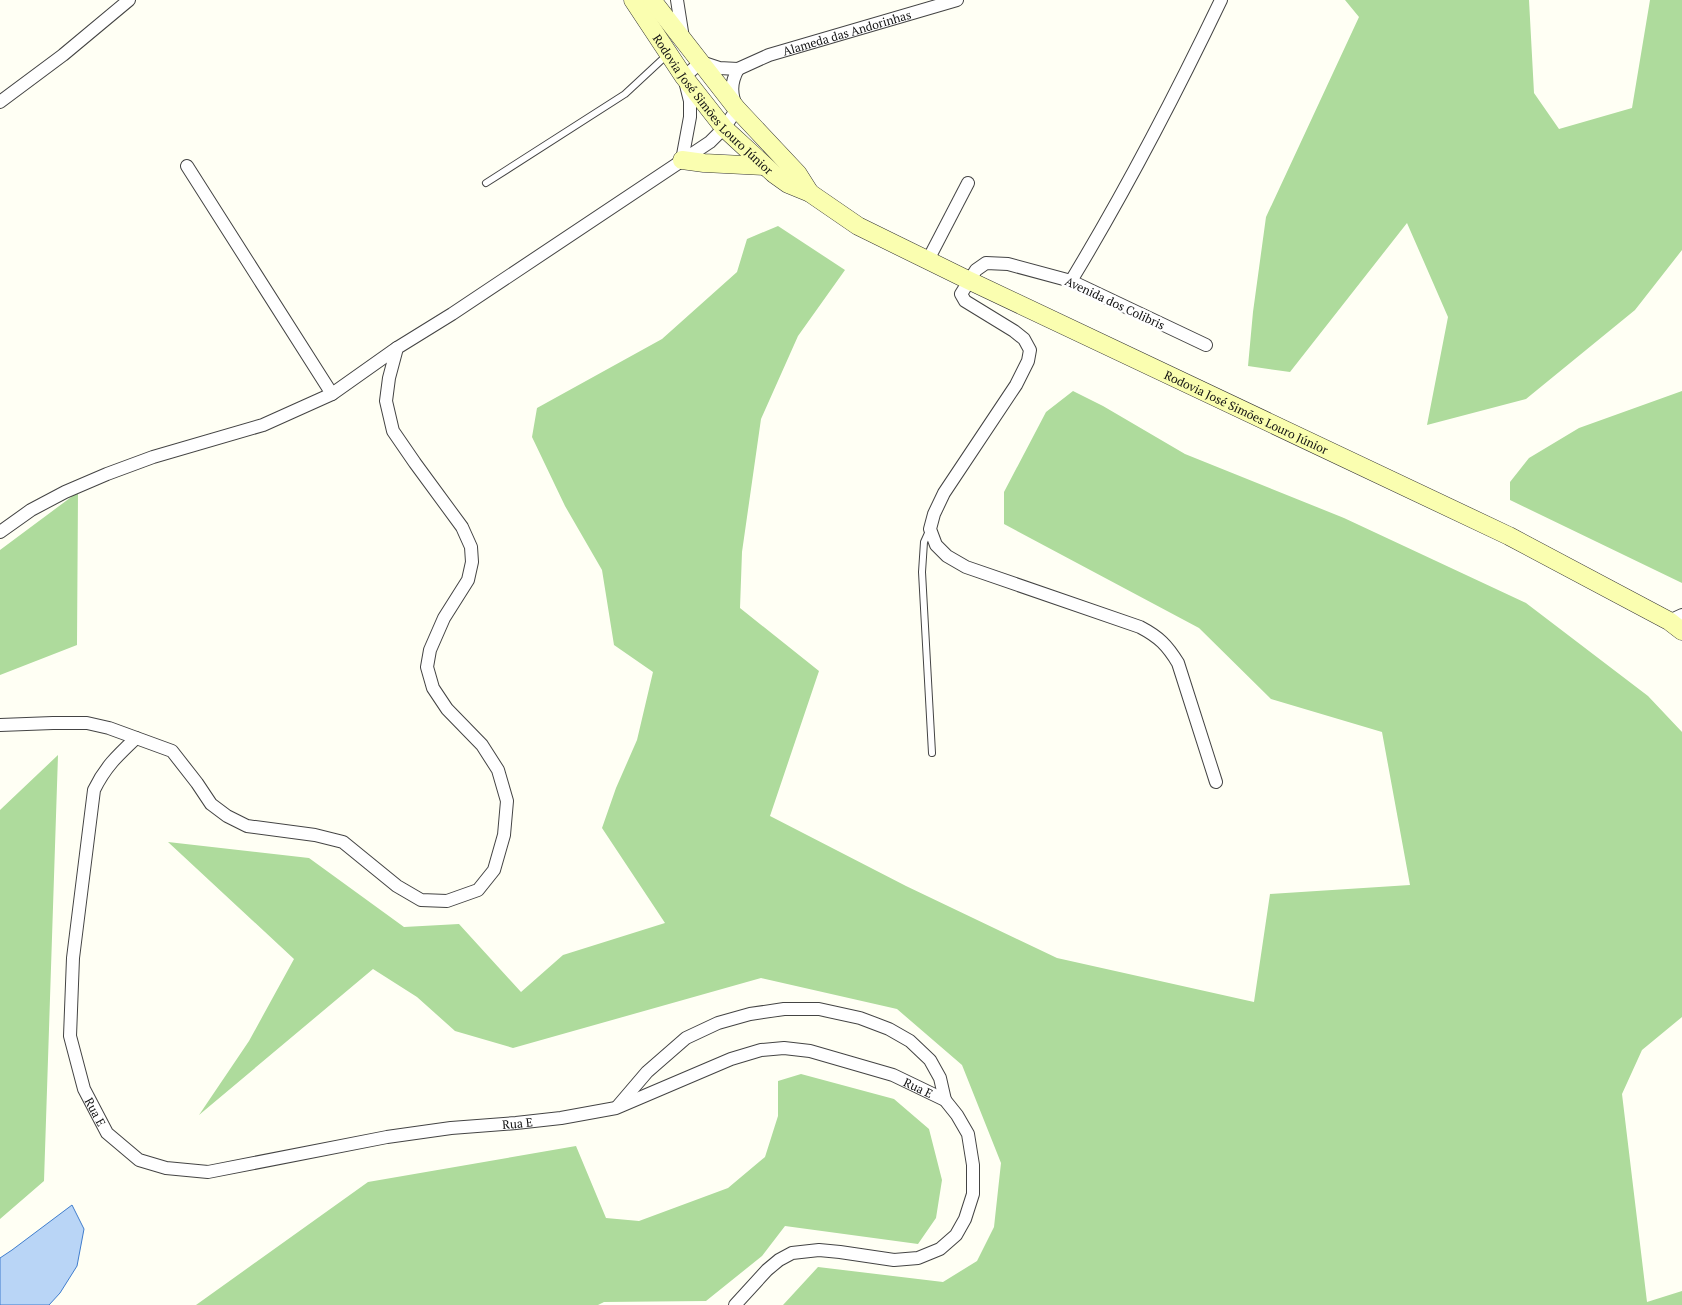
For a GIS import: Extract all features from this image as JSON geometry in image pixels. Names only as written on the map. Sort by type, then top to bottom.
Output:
[{"type":"main road","name":"Rodovia José Simões Louro Júnior","points":[[632,0],[684,77],[724,128],[764,166],[788,184],[810,193],[858,226],[1509,536],[1678,622]]},
{"type":"main road","name":"Rodovia José Simões Louro Júnior","points":[[658,3],[683,40],[736,109],[798,174],[810,193]]},
{"type":"main road","points":[[682,160],[764,166]]},
{"type":"street","points":[[0,102],[62,55],[129,0]]},
{"type":"street","points":[[677,0],[683,40]]},
{"type":"street","name":"Alameda das Andorinhas","points":[[738,70],[769,55],[938,3],[957,0]]},
{"type":"street","points":[[1071,281],[1150,143],[1220,0]]},
{"type":"street","points":[[654,33],[658,3]]},
{"type":"street","points":[[0,532],[30,510],[106,474],[153,457],[263,425],[332,394],[398,348],[710,142],[724,128],[736,109],[731,87],[738,70],[718,68],[701,62],[684,77],[690,101],[690,117],[682,160]]},
{"type":"street","points":[[187,166],[332,394]]},
{"type":"street","points":[[928,260],[968,183]]},
{"type":"street","name":"Avenida dos Colibris","points":[[968,280],[976,270],[986,263],[1008,264],[1071,281],[1206,345]]},
{"type":"street","points":[[968,280],[961,294],[965,301],[1024,339],[1030,350],[1028,362],[1016,385],[944,493],[934,514],[930,529],[936,544],[946,556],[966,567],[1140,626],[1156,635],[1168,646],[1178,663],[1216,782]]},
{"type":"street","points":[[0,726],[53,723],[86,724],[109,728],[172,751],[211,804],[227,816],[247,826],[315,835],[343,842],[397,886],[421,900],[447,901],[478,890],[494,870],[504,834],[507,802],[498,770],[482,745],[447,710],[433,688],[427,667],[430,650],[444,618],[468,580],[472,562],[471,547],[462,527],[393,431],[386,401],[389,378],[398,348]]},
{"type":"street","name":"Rua E","points":[[136,738],[115,758],[101,776],[94,790],[73,958],[70,1036],[84,1088],[107,1132],[139,1160],[166,1168],[208,1172],[387,1137],[451,1128],[516,1124],[616,1108],[731,1059],[761,1050],[784,1048],[810,1051],[893,1075],[945,1100],[968,1134],[973,1165],[973,1194],[965,1219],[956,1235],[940,1249],[918,1258],[894,1260],[819,1250],[792,1253],[779,1260],[767,1270],[735,1305]]},
{"type":"street","points":[[616,1108],[646,1072],[686,1038],[718,1023],[750,1014],[784,1009],[819,1008],[860,1018],[890,1029],[910,1042],[930,1060],[940,1078],[945,1100]]},
{"type":"lane","points":[[486,183],[625,94],[668,54]]},
{"type":"lane","points":[[930,529],[924,542],[922,572],[932,753]]},
{"type":"green space","points":[[1345,0],[1529,0],[1534,93],[1559,129],[1632,108],[1650,0],[1682,0],[1682,250],[1635,310],[1526,399],[1427,425],[1448,317],[1407,223],[1290,372],[1248,366],[1253,312],[1266,217],[1359,17]]},
{"type":"green space","points":[[778,226],[845,270],[798,336],[761,419],[742,552],[740,608],[819,671],[770,816],[906,886],[1057,958],[1254,1002],[1270,894],[1410,885],[1382,732],[1271,699],[1199,628],[1004,524],[1004,492],[1046,412],[1073,391],[1103,406],[1185,454],[1344,518],[1526,603],[1648,696],[1682,732],[1682,1017],[1642,1050],[1622,1094],[1647,1302],[1682,1291],[1682,1305],[783,1305],[818,1267],[943,1282],[977,1261],[994,1227],[1001,1163],[962,1065],[897,1009],[761,978],[513,1048],[455,1031],[417,997],[373,969],[199,1115],[249,1041],[294,959],[168,842],[309,858],[404,927],[459,924],[521,992],[563,955],[665,923],[602,828],[616,788],[637,740],[653,672],[614,645],[602,570],[565,506],[532,437],[537,408],[662,339],[737,272],[747,239]]},
{"type":"green space","points":[[1682,391],[1682,583],[1510,500],[1510,482],[1529,458],[1579,428]]},
{"type":"green space","points":[[78,492],[77,645],[0,675],[0,550]]},
{"type":"green space","points":[[58,755],[44,1181],[0,1219],[0,810]]},
{"type":"green space","points":[[801,1074],[894,1099],[929,1129],[942,1180],[936,1218],[918,1244],[785,1226],[762,1256],[706,1301],[604,1302],[598,1305],[196,1305],[368,1182],[576,1146],[606,1218],[639,1221],[728,1188],[765,1157],[778,1116],[778,1081]]},
{"type":"water","points":[[72,1205],[84,1229],[77,1266],[60,1293],[49,1305],[0,1305],[0,1258]]}]
